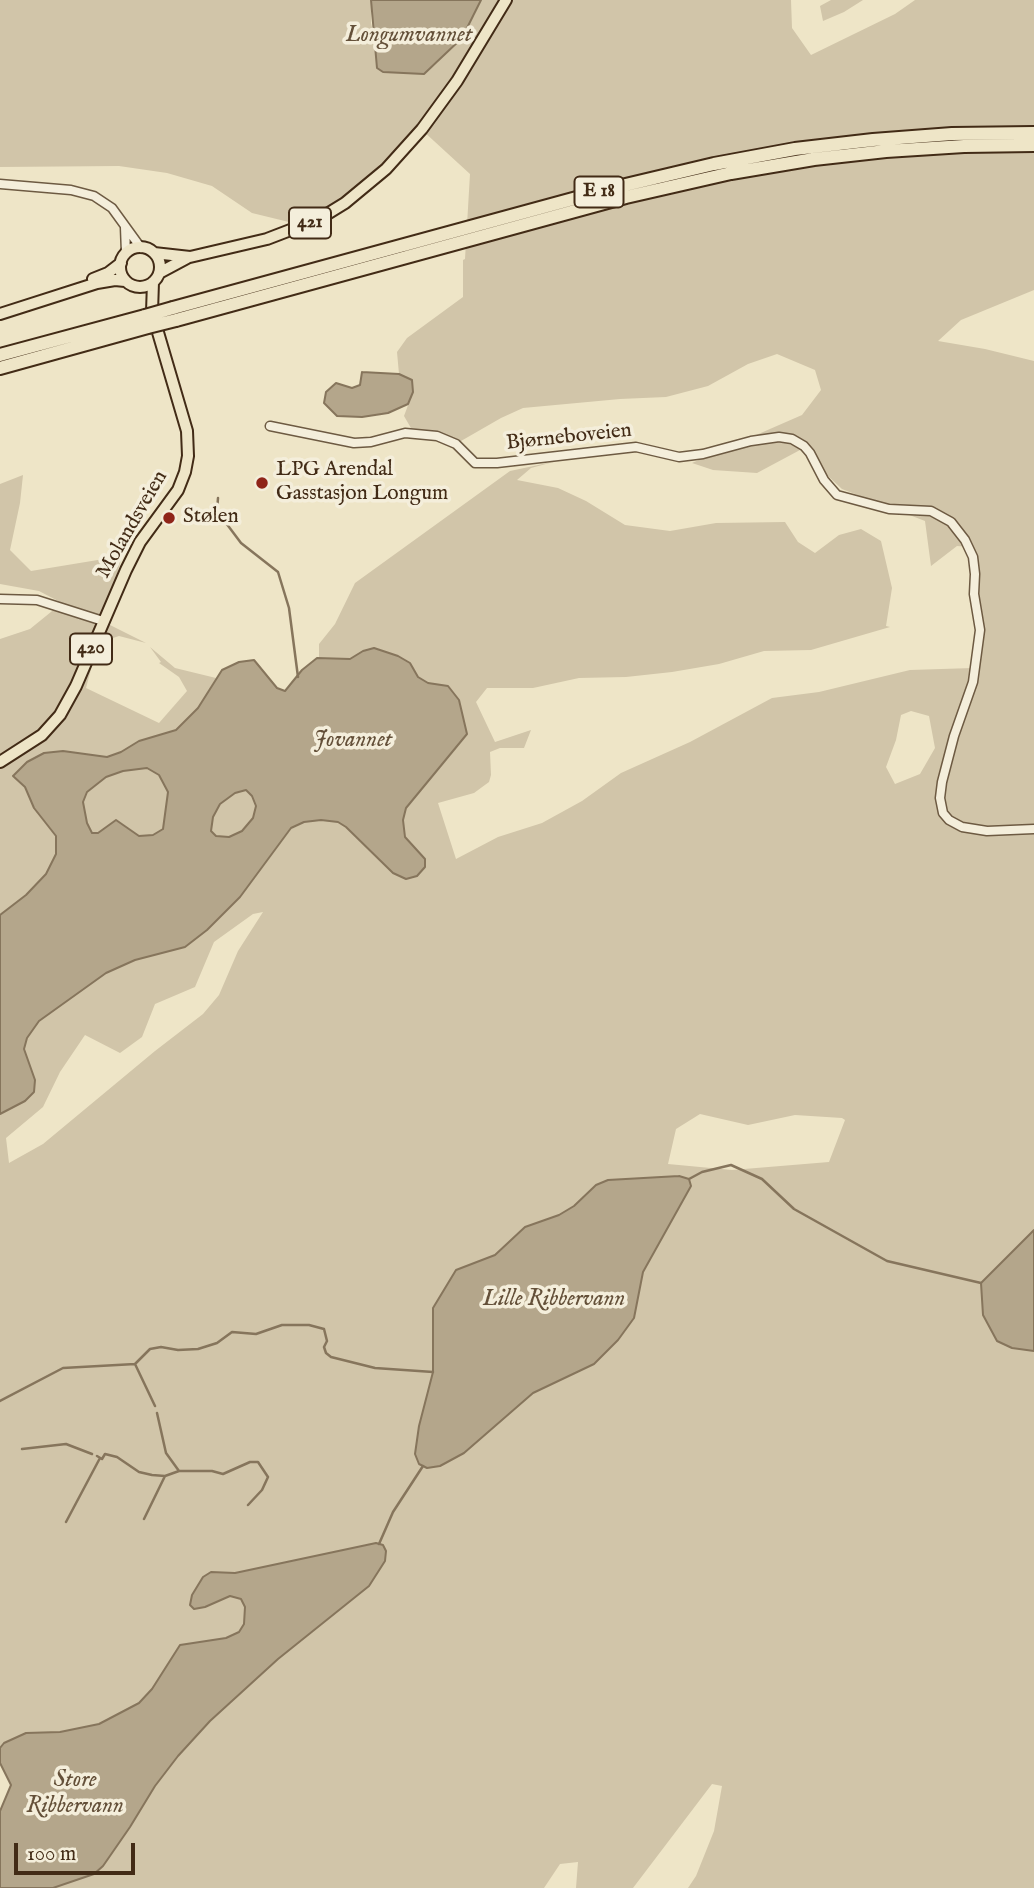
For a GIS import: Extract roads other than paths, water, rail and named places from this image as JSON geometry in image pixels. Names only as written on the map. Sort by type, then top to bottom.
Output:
[{"type":"highway","name":"E 18","points":[[175,314],[617,187],[714,164],[794,149],[873,140],[952,134],[1034,133]]},
{"type":"highway","name":"E 18","points":[[0,355],[148,318],[175,314],[626,197],[731,173],[814,159],[886,151],[1034,145]]},
{"type":"highway","name":"E 18","points":[[0,368],[148,318]]},
{"type":"main road","name":"421","points":[[141,248],[154,253],[190,257],[288,232],[332,212],[360,192],[408,146],[467,66],[506,0]]},
{"type":"main road","points":[[0,308],[95,279],[141,248]]},
{"type":"main road","points":[[154,253],[159,263],[156,278]]},
{"type":"main road","name":"421","points":[[136,287],[145,286],[190,257]]},
{"type":"main road","points":[[123,258],[121,274],[125,281]]},
{"type":"main road","name":"Molandsveien","points":[[148,318],[156,278]]},
{"type":"main road","points":[[0,314],[105,281],[125,281],[136,287]]},
{"type":"main road","name":"Molandsveien","points":[[0,762],[42,735],[60,715],[76,686],[140,542],[177,490],[187,464],[187,431],[136,287]]},
{"type":"street","points":[[0,184],[88,194],[113,208],[141,248]]},
{"type":"street","points":[[123,258],[125,227]]},
{"type":"street","name":"Bjørneboveien","points":[[270,426],[354,443],[371,442],[405,433],[437,436],[456,444],[475,463],[497,463],[636,447],[679,457],[779,437],[792,439],[804,446],[824,480],[837,495],[889,509],[931,511],[951,522],[973,556],[974,594],[980,630],[972,682],[954,736],[943,782],[940,797],[943,813],[962,827],[987,831],[1034,829]]},
{"type":"street","points":[[0,599],[37,600],[103,621]]},
{"type":"water","name":"Longumvannet","points":[[371,0],[481,0],[462,38],[424,74],[383,72],[377,68]]},
{"type":"water","points":[[362,372],[399,374],[412,380],[413,392],[408,404],[388,413],[362,417],[337,416],[324,403],[326,392],[336,383],[352,388],[360,385]]},
{"type":"water","name":"Jovannet","points":[[374,648],[398,656],[410,663],[418,677],[428,683],[448,686],[459,700],[467,734],[406,808],[403,820],[405,837],[425,859],[425,867],[417,876],[406,879],[393,873],[338,822],[304,822],[291,828],[240,897],[207,930],[185,947],[135,960],[106,973],[39,1021],[27,1038],[24,1049],[35,1080],[34,1092],[25,1101],[0,1114],[0,915],[26,895],[46,874],[56,854],[56,836],[34,808],[25,787],[13,776],[27,762],[44,753],[63,751],[107,757],[139,741],[176,730],[198,708],[222,670],[239,662],[254,660],[277,688],[285,691],[302,670],[317,658],[350,659]],"holes":[[[147,768],[159,775],[168,792],[163,829],[153,835],[139,836],[116,820],[98,833],[92,833],[83,802],[87,792],[106,777],[123,771]],[[246,790],[256,806],[253,818],[242,831],[229,837],[216,836],[211,831],[213,817],[220,804],[235,793]]]},
{"type":"water","name":"Lille Ribbervann","points":[[679,1176],[689,1179],[691,1186],[643,1272],[634,1318],[618,1340],[594,1364],[533,1393],[464,1453],[440,1466],[427,1468],[419,1464],[415,1454],[419,1426],[433,1372],[433,1308],[456,1270],[495,1255],[525,1227],[559,1215],[574,1206],[596,1185],[608,1180]]},
{"type":"water","points":[[1034,1230],[1034,1351],[1012,1348],[997,1341],[983,1315],[981,1283]]},
{"type":"water","name":"Store Ribbervann","points":[[376,1543],[383,1545],[386,1551],[385,1561],[369,1586],[278,1659],[210,1721],[155,1786],[103,1866],[94,1874],[53,1888],[0,1888],[0,1811],[11,1785],[0,1763],[0,1748],[4,1743],[26,1733],[60,1732],[99,1724],[139,1703],[152,1689],[180,1645],[226,1638],[239,1632],[244,1624],[245,1607],[241,1599],[230,1596],[194,1609],[190,1605],[192,1595],[203,1577],[211,1572],[235,1573]]},
{"type":"waterway","points":[[218,498],[217,511],[241,543],[278,572],[289,608],[298,677]]},
{"type":"waterway","points":[[689,1179],[702,1172],[731,1165],[762,1179],[794,1209],[887,1261],[981,1283]]},
{"type":"waterway","points":[[0,1401],[63,1368],[135,1364],[150,1349],[198,1349],[217,1343],[232,1332],[256,1334],[282,1325],[309,1325],[324,1329],[327,1341],[324,1347],[331,1357],[375,1368],[433,1372]]},
{"type":"waterway","points":[[135,1364],[155,1406]]},
{"type":"waterway","points":[[157,1413],[166,1453],[179,1471],[212,1471],[223,1474],[250,1462],[258,1462],[268,1477],[262,1490],[248,1505]]},
{"type":"waterway","points":[[22,1449],[66,1444],[92,1454]]},
{"type":"waterway","points":[[97,1456],[102,1459],[105,1454],[117,1457],[139,1472],[152,1475],[165,1476],[179,1471]]},
{"type":"waterway","points":[[66,1522],[100,1458]]},
{"type":"waterway","points":[[379,1544],[393,1512],[423,1466]]},
{"type":"waterway","points":[[144,1519],[165,1476]]},
{"type":"place","name":"LPG Arendal Gasstasjon Longum","points":[[262,483]]},
{"type":"place","name":"Stølen","points":[[169,518]]}]
